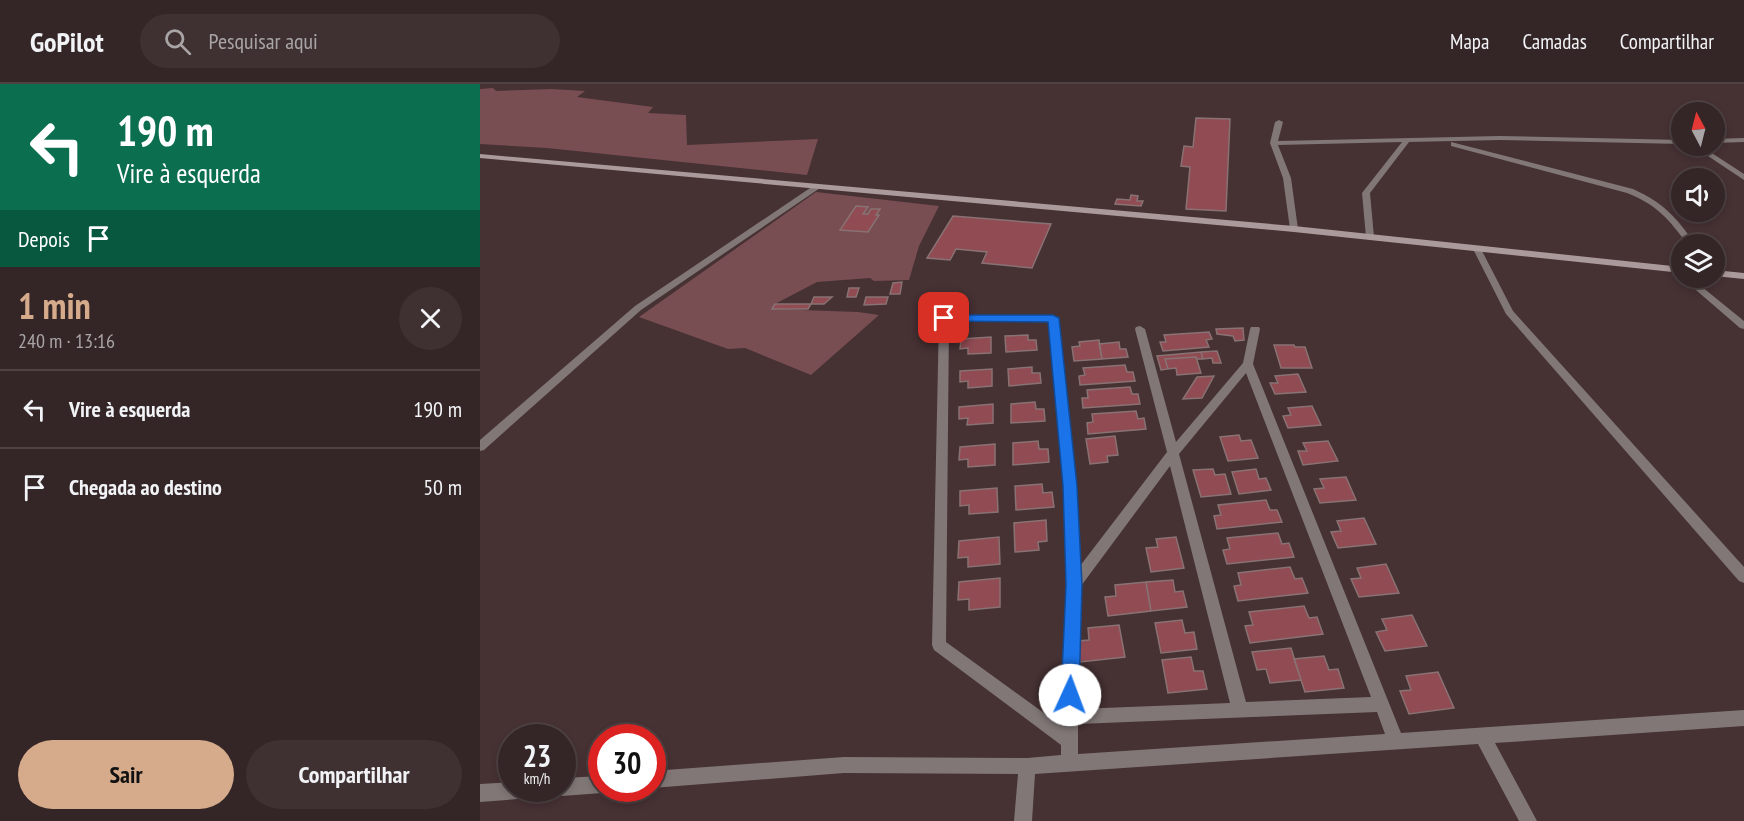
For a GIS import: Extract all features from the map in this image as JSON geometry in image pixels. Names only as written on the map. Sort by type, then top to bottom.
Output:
[{"type":"street","points":[[1279,122],[1274,143],[1287,178],[1294,229]]},
{"type":"street","points":[[1274,143],[1408,139],[1595,139],[1671,142]]},
{"type":"street","points":[[1370,237],[1365,193],[1408,139]]},
{"type":"street","points":[[1435,139],[1619,188],[1652,200],[1669,212],[1684,234]]},
{"type":"street","points":[[1725,141],[1744,140]]},
{"type":"street","points":[[480,156],[1294,229],[1671,270]]},
{"type":"street","points":[[1712,156],[1744,178]]},
{"type":"street","points":[[480,447],[638,308],[819,186]]},
{"type":"street","points":[[1477,249],[1509,312],[1744,577]]},
{"type":"street","points":[[1725,274],[1744,276]]},
{"type":"street","points":[[1698,288],[1744,326]]},
{"type":"street","points":[[1068,740],[939,645],[944,318],[1053,318],[1069,466],[1074,585],[1069,763]]},
{"type":"street","points":[[1140,329],[1240,710]]},
{"type":"street","points":[[1074,585],[1173,453],[1248,364],[1255,329]]},
{"type":"street","points":[[1248,364],[1396,741]]},
{"type":"street","points":[[1069,717],[1381,704]]},
{"type":"street","points":[[666,779],[844,765],[1027,766],[1744,718]]},
{"type":"street","points":[[1482,735],[1528,821]]},
{"type":"street","points":[[1023,821],[1027,766]]},
{"type":"street","points":[[480,793],[498,792]]},
{"type":"shaded area","points":[[493,88],[496,91],[551,89],[585,91],[577,97],[653,107],[648,113],[686,115],[687,145],[818,139],[807,175],[547,148],[480,144],[480,89]]},
{"type":"shaded area","points":[[816,192],[939,206],[919,246],[909,280],[874,281],[870,278],[817,282],[775,304],[772,309],[858,312],[879,315],[811,375],[745,348],[728,349],[639,317]]},
{"type":"building","points":[[1196,118],[1230,119],[1226,211],[1186,209],[1190,167],[1181,166],[1184,146],[1193,147]]},
{"type":"building","points":[[1131,195],[1138,196],[1137,201],[1143,201],[1141,206],[1115,204],[1117,199],[1130,200]]},
{"type":"building","points":[[856,206],[868,207],[863,214],[868,214],[871,209],[880,209],[876,215],[879,215],[868,232],[840,230]]},
{"type":"building","points":[[953,216],[1051,224],[1032,268],[982,263],[987,252],[956,249],[950,260],[927,258]]},
{"type":"building","points":[[902,282],[900,294],[890,294],[893,283]]},
{"type":"building","points":[[849,288],[859,288],[856,297],[847,297]]},
{"type":"building","points":[[814,297],[832,297],[824,304],[811,304]]},
{"type":"building","points":[[866,297],[888,297],[886,304],[864,305]]},
{"type":"building","points":[[775,304],[811,304],[808,309],[772,309]]},
{"type":"building","points":[[1243,328],[1244,340],[1235,341],[1233,336],[1217,334],[1216,329]]},
{"type":"building","points":[[1209,332],[1212,339],[1206,340],[1209,347],[1163,351],[1160,342],[1166,342],[1164,335]]},
{"type":"building","points":[[1028,335],[1028,340],[1036,340],[1037,350],[1006,352],[1005,336]]},
{"type":"building","points":[[991,337],[991,353],[968,354],[968,348],[960,349],[961,339]]},
{"type":"building","points":[[1099,340],[1102,359],[1074,361],[1072,347],[1080,346],[1079,342]]},
{"type":"building","points":[[1119,342],[1120,349],[1126,349],[1128,357],[1102,359],[1099,344]]},
{"type":"building","points":[[1274,345],[1305,347],[1312,368],[1281,368]]},
{"type":"building","points":[[1217,351],[1221,363],[1213,363],[1212,358],[1203,359],[1201,352]]},
{"type":"building","points":[[1201,352],[1203,359],[1196,357],[1165,359],[1168,369],[1161,370],[1157,356]]},
{"type":"building","points":[[1196,357],[1201,373],[1177,375],[1176,368],[1168,369],[1165,359]]},
{"type":"building","points":[[1125,365],[1127,372],[1133,372],[1135,381],[1080,385],[1079,376],[1085,375],[1083,368]]},
{"type":"building","points":[[1032,367],[1032,373],[1040,373],[1041,383],[1009,386],[1008,369]]},
{"type":"building","points":[[992,369],[992,386],[968,388],[968,381],[960,382],[960,371]]},
{"type":"building","points":[[1298,374],[1306,392],[1275,394],[1270,383],[1278,383],[1275,376]]},
{"type":"building","points":[[1214,376],[1202,398],[1183,399],[1197,377]]},
{"type":"building","points":[[1130,387],[1132,394],[1138,394],[1140,404],[1083,408],[1082,398],[1088,398],[1087,390]]},
{"type":"building","points":[[1035,402],[1036,409],[1044,409],[1045,421],[1011,423],[1011,404]]},
{"type":"building","points":[[993,404],[993,423],[967,425],[968,418],[959,419],[959,407]]},
{"type":"building","points":[[1312,406],[1321,425],[1288,428],[1283,416],[1291,415],[1288,408]]},
{"type":"building","points":[[1136,411],[1138,419],[1144,418],[1146,429],[1088,434],[1087,423],[1093,422],[1092,414]]},
{"type":"building","points":[[1239,435],[1241,441],[1251,440],[1258,458],[1228,461],[1220,437]]},
{"type":"building","points":[[1115,436],[1118,455],[1107,456],[1108,462],[1090,464],[1086,439]]},
{"type":"building","points":[[1038,441],[1039,449],[1048,449],[1049,462],[1013,465],[1013,443]]},
{"type":"building","points":[[1328,441],[1338,461],[1303,465],[1298,451],[1307,451],[1303,443]]},
{"type":"building","points":[[995,444],[995,465],[968,467],[968,459],[959,460],[960,447]]},
{"type":"building","points":[[1213,469],[1215,475],[1225,474],[1231,494],[1201,497],[1193,470]]},
{"type":"building","points":[[1256,469],[1259,479],[1266,478],[1271,490],[1239,494],[1232,472]]},
{"type":"building","points":[[1346,477],[1356,500],[1320,503],[1314,489],[1324,488],[1320,479]]},
{"type":"building","points":[[1042,484],[1043,493],[1052,492],[1054,507],[1016,510],[1015,486]]},
{"type":"building","points":[[997,488],[998,512],[969,514],[969,505],[960,506],[960,491]]},
{"type":"building","points":[[1266,500],[1270,510],[1277,510],[1282,522],[1217,529],[1214,516],[1221,515],[1218,505]]},
{"type":"building","points":[[1364,518],[1376,544],[1338,548],[1331,532],[1341,531],[1337,521]]},
{"type":"building","points":[[1046,520],[1047,541],[1038,542],[1039,550],[1015,552],[1014,523]]},
{"type":"building","points":[[1278,533],[1282,544],[1289,543],[1294,557],[1227,564],[1223,550],[1230,549],[1227,538]]},
{"type":"building","points":[[999,537],[1000,564],[968,567],[968,557],[958,558],[959,541]]},
{"type":"building","points":[[1176,537],[1184,568],[1151,572],[1146,548],[1158,547],[1156,539]]},
{"type":"building","points":[[1386,564],[1399,593],[1359,597],[1351,579],[1361,578],[1357,568]]},
{"type":"building","points":[[1290,567],[1295,579],[1302,578],[1308,593],[1238,601],[1234,586],[1241,585],[1238,573]]},
{"type":"building","points":[[1000,578],[1000,607],[969,610],[969,599],[958,600],[959,582]]},
{"type":"building","points":[[1173,580],[1175,592],[1183,591],[1187,607],[1151,611],[1146,582]]},
{"type":"building","points":[[1146,582],[1151,611],[1108,616],[1105,597],[1116,596],[1115,585]]},
{"type":"building","points":[[1304,606],[1309,618],[1317,617],[1323,634],[1250,643],[1245,626],[1253,625],[1249,612]]},
{"type":"building","points":[[1412,615],[1427,646],[1385,651],[1376,632],[1387,630],[1382,619]]},
{"type":"building","points":[[1182,620],[1185,633],[1194,632],[1197,649],[1161,653],[1155,623]]},
{"type":"building","points":[[1119,625],[1125,657],[1080,662],[1078,641],[1089,640],[1088,628]]},
{"type":"building","points":[[1291,648],[1301,680],[1270,683],[1266,669],[1257,670],[1252,652]]},
{"type":"building","points":[[1324,656],[1329,670],[1338,669],[1344,688],[1305,692],[1294,659]]},
{"type":"building","points":[[1191,657],[1194,671],[1203,671],[1207,689],[1168,693],[1162,660]]},
{"type":"building","points":[[1438,672],[1454,708],[1409,714],[1400,691],[1411,690],[1406,676]]},
{"type":"route","points":[[944,318],[1053,318],[1070,486],[1074,585],[1070,695]]}]
